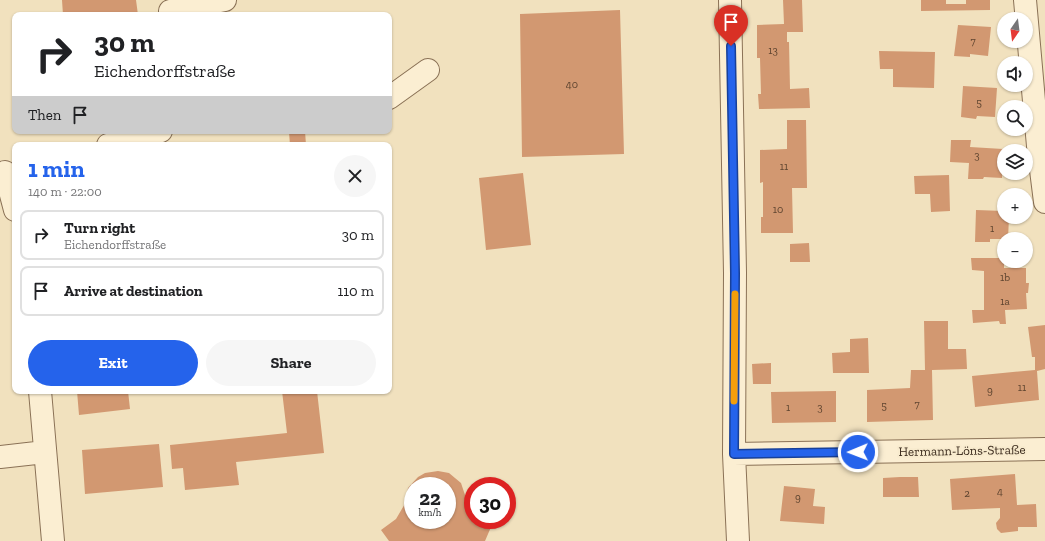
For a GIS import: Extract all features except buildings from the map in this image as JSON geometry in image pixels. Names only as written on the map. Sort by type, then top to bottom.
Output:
[{"type":"street","points":[[170,8],[225,0]]},
{"type":"street","points":[[730,0],[735,273],[734,454],[738,541]]},
{"type":"street","points":[[1025,0],[1038,146],[1045,202]]},
{"type":"street","points":[[392,96],[428,70]]},
{"type":"street","points":[[119,142],[150,134]]},
{"type":"street","points":[[7,171],[12,195]]},
{"type":"street","points":[[40,394],[53,541]]},
{"type":"street","name":"Hermann-Löns-Straße","points":[[734,454],[1045,449]]},
{"type":"street","points":[[0,457],[45,452]]},
{"type":"slow traffic","points":[[734,401],[735,294]]},
{"type":"route","points":[[731,46],[735,273],[734,454],[858,452]]}]
